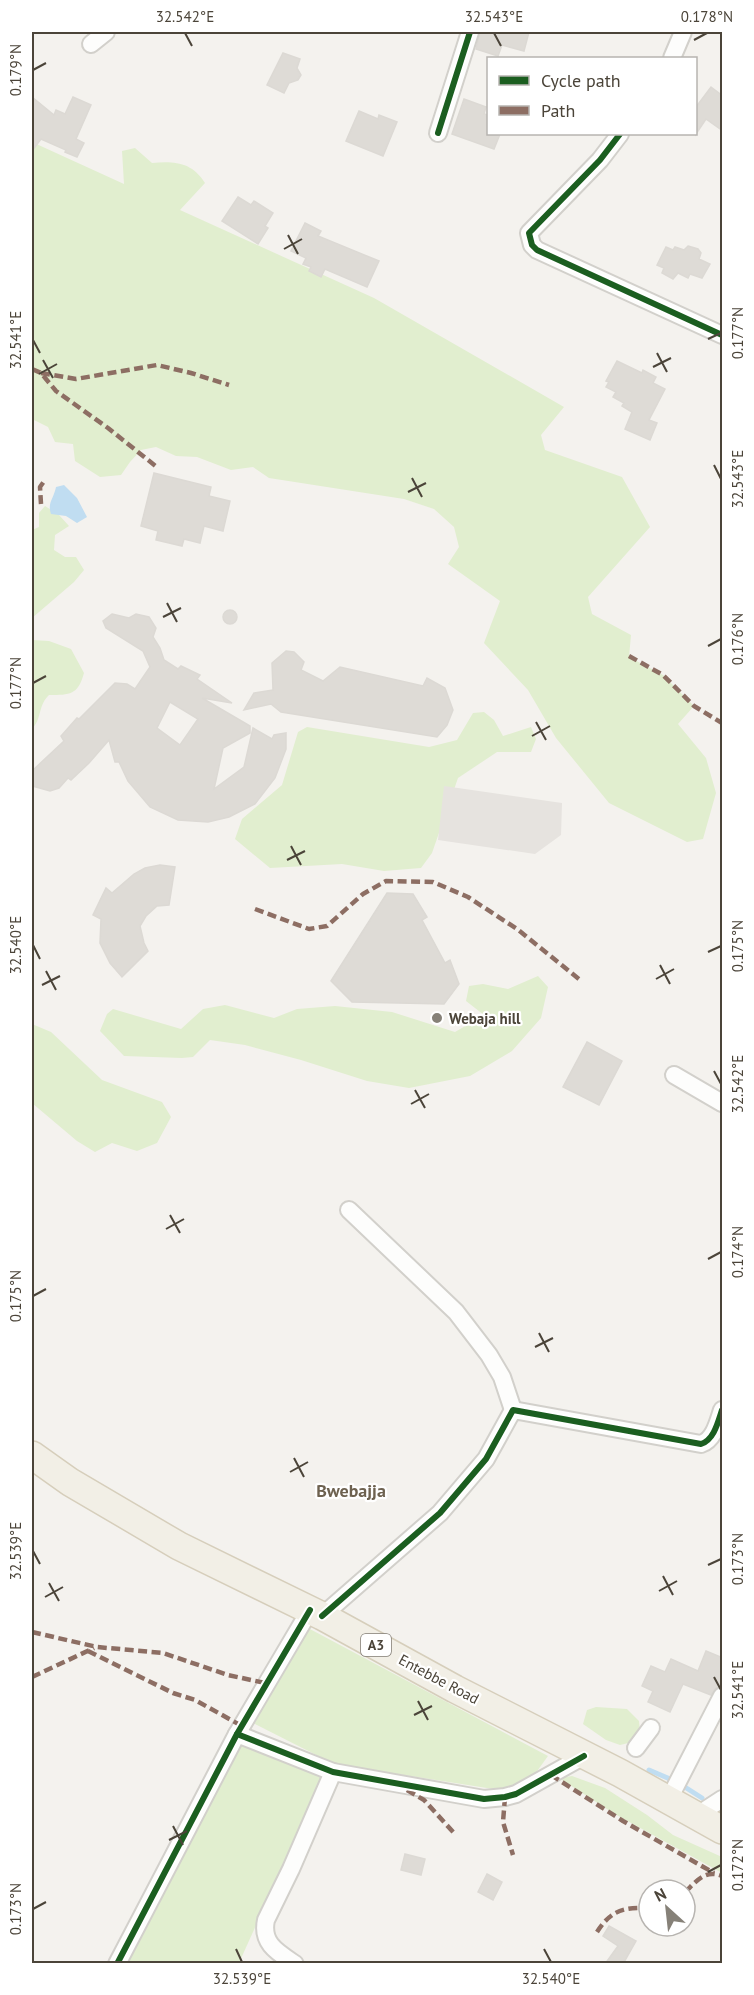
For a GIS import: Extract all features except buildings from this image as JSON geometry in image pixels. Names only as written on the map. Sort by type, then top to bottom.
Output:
[{"type":"main road","name":"Entebbe Road","points":[[32,1455],[70,1482],[179,1546],[316,1613],[455,1689],[620,1773],[723,1830]]},
{"type":"street","points":[[91,44],[106,32]]},
{"type":"street","points":[[438,133],[470,32]]},
{"type":"street","points":[[672,57],[683,32]]},
{"type":"street","points":[[619,135],[600,160],[529,233],[532,245],[537,250],[723,335]]},
{"type":"street","points":[[674,1075],[723,1103]]},
{"type":"street","points":[[117,1964],[237,1734],[316,1613],[451,1502],[486,1459],[513,1410],[502,1377],[489,1355],[456,1312],[349,1210]]},
{"type":"street","points":[[513,1410],[701,1444],[711,1438],[723,1410]]},
{"type":"street","points":[[668,1801],[723,1696]]},
{"type":"street","points":[[636,1748],[651,1728]]},
{"type":"street","points":[[237,1734],[333,1772],[396,1785],[494,1799],[516,1794],[531,1787],[584,1756]]},
{"type":"street","points":[[295,1964],[275,1951],[269,1944],[265,1928],[333,1772]]},
{"type":"street","points":[[696,1816],[723,1799]]},
{"type":"green space","points":[[32,142],[124,184],[122,151],[135,148],[152,163],[182,164],[194,171],[205,183],[180,210],[374,298],[564,407],[541,435],[545,450],[622,477],[650,527],[588,597],[592,614],[631,635],[629,657],[663,675],[694,706],[678,724],[706,758],[716,793],[703,839],[687,842],[609,803],[556,738],[528,690],[484,643],[500,601],[448,564],[459,547],[454,527],[434,509],[404,499],[269,478],[253,467],[231,470],[197,457],[176,456],[156,447],[141,450],[121,475],[100,477],[75,461],[73,444],[55,442],[48,427],[32,421]]},
{"type":"green space","points":[[45,506],[59,515],[69,526],[55,535],[54,550],[65,557],[76,557],[84,570],[74,582],[32,618],[32,530],[39,527],[39,513]]},
{"type":"green space","points":[[32,640],[49,641],[71,649],[84,673],[76,690],[68,694],[49,695],[32,729]]},
{"type":"green space","points":[[484,712],[494,720],[503,736],[531,727],[536,739],[531,752],[497,752],[458,778],[432,853],[421,868],[384,871],[342,864],[270,868],[235,839],[242,819],[282,785],[298,732],[307,727],[429,747],[457,740],[473,713]]},
{"type":"green space","points":[[538,976],[548,987],[541,1018],[512,1051],[470,1076],[409,1088],[367,1081],[245,1045],[210,1040],[193,1057],[124,1056],[100,1031],[107,1014],[113,1009],[181,1029],[203,1009],[225,1005],[274,1018],[297,1009],[335,1006],[392,1012],[455,1032],[484,1015],[466,1001],[469,986],[483,984],[508,989]]},
{"type":"green space","points":[[32,1024],[51,1032],[102,1080],[162,1102],[171,1117],[157,1143],[137,1151],[112,1143],[95,1152],[77,1141],[32,1103]]},
{"type":"green space","points":[[308,1628],[548,1756],[535,1774],[506,1791],[334,1764],[253,1723]]},
{"type":"green space","points":[[596,1707],[627,1709],[639,1721],[641,1740],[620,1745],[606,1740],[583,1724],[587,1710]]},
{"type":"green space","points":[[245,1738],[313,1767],[322,1779],[239,1963],[127,1964]]},
{"type":"green space","points":[[572,1776],[605,1788],[673,1835],[722,1857],[722,1873],[613,1813],[559,1778]]},
{"type":"shaded area","points":[[444,786],[562,803],[561,835],[535,854],[438,840]]},
{"type":"water","points":[[64,485],[77,498],[87,517],[77,523],[66,516],[51,514],[50,504],[56,487]]},
{"type":"waterway","points":[[649,1770],[677,1782],[702,1798]]},
{"type":"marked path","points":[[41,373],[76,379],[157,365],[229,385]]},
{"type":"marked path","points":[[32,369],[41,373],[56,391],[158,468]]},
{"type":"marked path","points":[[41,504],[40,487],[45,480]]},
{"type":"marked path","points":[[629,656],[663,675],[694,706],[722,723]]},
{"type":"marked path","points":[[255,909],[309,929],[327,926],[363,894],[386,881],[433,882],[468,897],[517,929],[579,979]]},
{"type":"marked path","points":[[32,1632],[97,1647],[163,1653],[228,1675],[265,1683]]},
{"type":"marked path","points":[[32,1677],[94,1648]]},
{"type":"marked path","points":[[88,1651],[173,1693],[195,1700],[242,1726]]},
{"type":"marked path","points":[[551,1775],[623,1821],[714,1873]]},
{"type":"marked path","points":[[407,1790],[424,1800],[454,1833]]},
{"type":"marked path","points":[[505,1797],[503,1822],[513,1855]]},
{"type":"marked path","points":[[697,1880],[711,1874],[722,1876]]},
{"type":"marked path","points":[[597,1932],[613,1914],[625,1909],[637,1908]]},
{"type":"cycle path","points":[[438,133],[470,32]]},
{"type":"cycle path","points":[[619,135],[600,160],[529,233],[532,245],[537,250],[722,335]]},
{"type":"cycle path","points":[[322,1616],[440,1513],[486,1459],[513,1410],[701,1444],[712,1435],[722,1410]]},
{"type":"cycle path","points":[[117,1964],[237,1734],[310,1610]]},
{"type":"cycle path","points":[[237,1734],[333,1772],[484,1799],[516,1794],[584,1756]]},
{"type":"place","name":"Webaja hill","points":[[437,1018]]},
{"type":"district","name":"Bwebajja","points":[[351,1490]]}]
